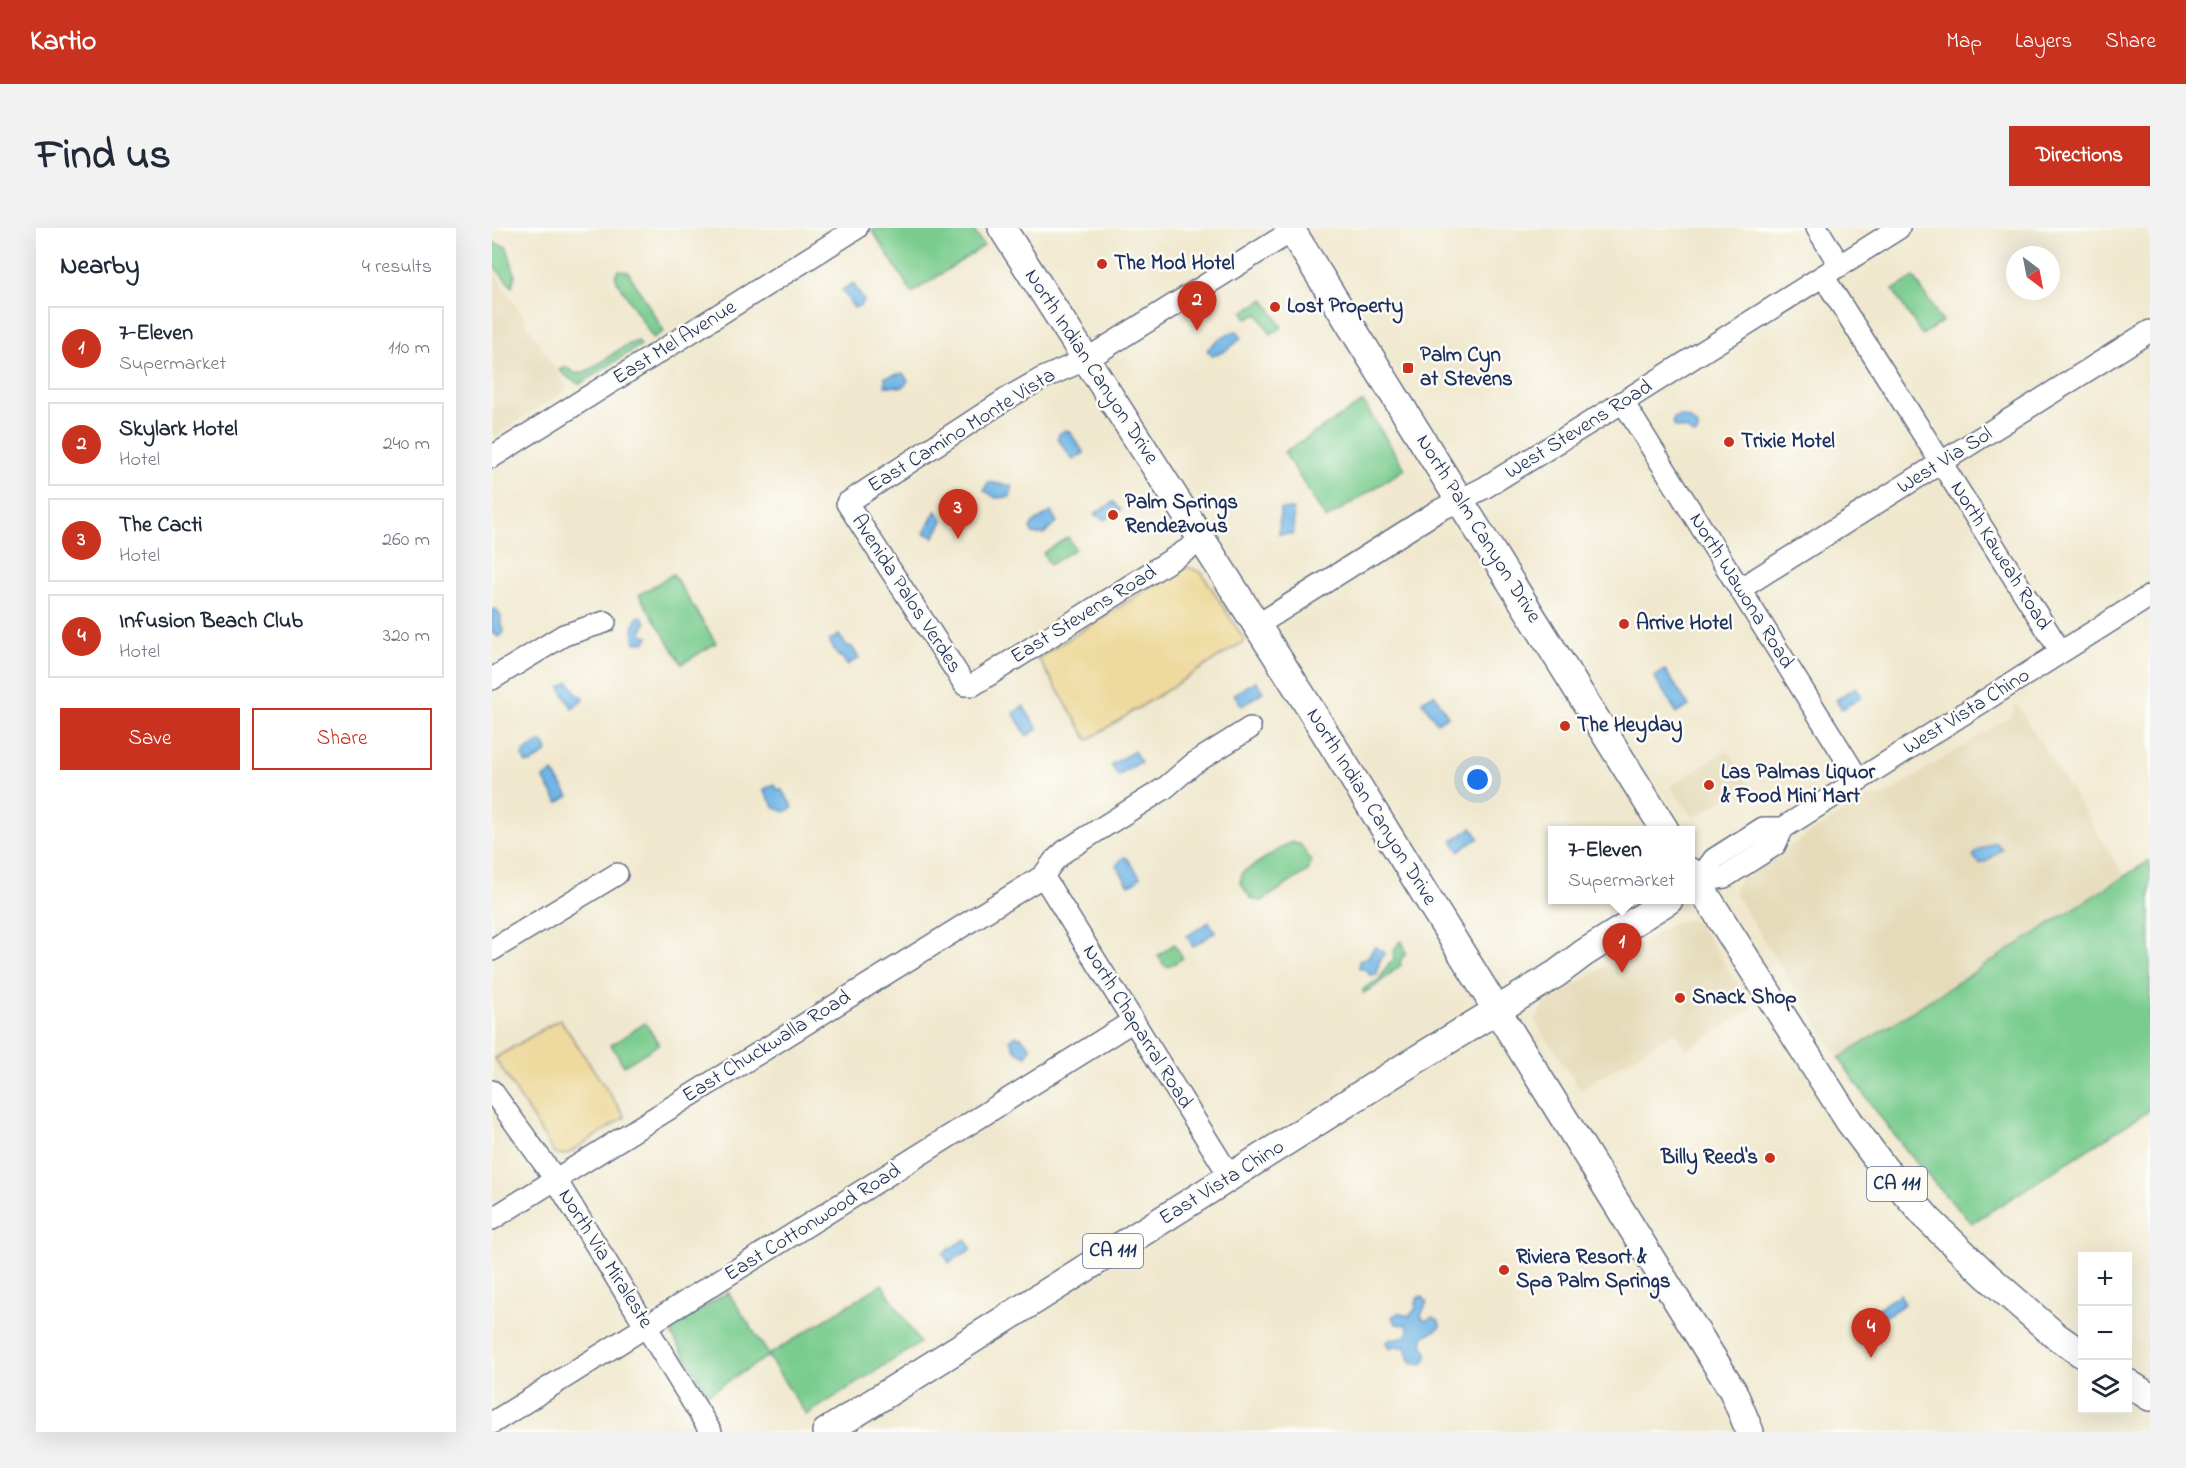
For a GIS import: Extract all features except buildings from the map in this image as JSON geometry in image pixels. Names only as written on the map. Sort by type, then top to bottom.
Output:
[{"type":"main road","name":"North Indian Canyon Drive","points":[[1002,228],[1301,694],[1733,1391],[1750,1432]]},
{"type":"main road","name":"North Palm Canyon Drive","points":[[1291,230],[1662,826]]},
{"type":"main road","name":"CA 111","points":[[1695,883],[1843,1112],[1882,1167],[1929,1220],[1986,1275],[2055,1336],[2078,1351]]},
{"type":"main road","name":"CA 111","points":[[1497,1011],[1663,904]]},
{"type":"main road","name":"East Vista Chino","points":[[826,1432],[1497,1011]]},
{"type":"main road","points":[[2132,1386],[2150,1397]]},
{"type":"main road","name":"North Indian Canyon Drive","points":[[1733,1391],[1770,1432]]},
{"type":"street","name":"East Mel Avenue","points":[[492,457],[858,228]]},
{"type":"street","name":"North Kaweah Road","points":[[1817,228],[1832,271],[1942,463],[2061,652]]},
{"type":"street","name":"West Stevens Road","points":[[1256,626],[1436,512],[1484,488],[1623,402],[1899,228]]},
{"type":"street","name":"East Camino Monte Vista","points":[[847,503],[1011,396],[1041,379],[1088,359],[1291,230]]},
{"type":"street","name":"West Via Sol","points":[[1740,589],[2150,331]]},
{"type":"street","name":"North Wawona Road","points":[[1623,402],[1859,780]]},
{"type":"street","name":"Avenida Palos Verdes","points":[[847,503],[965,686]]},
{"type":"street","name":"East Stevens Road","points":[[965,686],[973,685],[1201,541]]},
{"type":"street","name":"West Vista Chino","points":[[1695,878],[1714,859],[1763,828],[1783,828],[2150,596]]},
{"type":"street","points":[[492,679],[564,635],[605,622]]},
{"type":"street","name":"East Chuckwalla Road","points":[[492,1219],[1042,876],[1059,856],[1072,846],[1165,788],[1193,764],[1250,728]]},
{"type":"street","points":[[492,950],[617,874]]},
{"type":"street","name":"North Chaparral Road","points":[[1042,876],[1231,1178]]},
{"type":"street","name":"East Cottonwood Road","points":[[492,1424],[1133,1021]]},
{"type":"street","name":"North Via Miraleste","points":[[492,1090],[555,1180],[711,1432]]},
{"type":"shaded area","points":[[492,268],[568,389],[492,438]]},
{"type":"shaded area","points":[[2017,705],[2124,875],[1839,1058],[1734,893],[1740,878],[1866,798],[1884,796],[2013,715],[2014,707]]},
{"type":"shaded area","name":"Las Palmas Liquor & Food Mini Mart","points":[[1728,750],[1749,784],[1694,818],[1670,786]]},
{"type":"shaded area","points":[[1687,919],[1697,921],[1753,1008],[1686,1050],[1675,1032],[1580,1089],[1535,1021],[1543,1005],[1675,922]]},
{"type":"green space","points":[[877,228],[972,228],[984,246],[912,293],[872,230]]},
{"type":"green space","points":[[492,242],[507,247],[515,275],[512,287],[492,264]]},
{"type":"green space","points":[[619,270],[628,272],[664,331],[653,338],[617,281],[615,275]]},
{"type":"green space","points":[[1914,277],[1942,322],[1922,335],[1893,290]]},
{"type":"green space","points":[[1264,299],[1282,327],[1271,334],[1258,314],[1247,319],[1243,312]]},
{"type":"green space","points":[[638,341],[641,345],[580,384],[559,370],[566,367],[576,374],[585,372],[622,348]]},
{"type":"green space","points":[[1363,402],[1405,469],[1326,519],[1284,452]]},
{"type":"green space","points":[[1068,537],[1075,549],[1050,565],[1043,553]]},
{"type":"green space","points":[[673,574],[716,643],[682,664],[639,595]]},
{"type":"green space","points":[[1291,842],[1301,845],[1311,861],[1309,870],[1262,901],[1251,899],[1240,882],[1243,872]]},
{"type":"green space","points":[[2150,860],[2150,1110],[1972,1223],[1901,1144],[1839,1058]]},
{"type":"green space","points":[[1400,941],[1406,953],[1400,961],[1401,965],[1373,988],[1363,993],[1365,988],[1379,979],[1394,960],[1393,952]]},
{"type":"green space","points":[[1174,944],[1183,958],[1168,967],[1165,966],[1158,956]]},
{"type":"green space","points":[[645,1023],[659,1044],[624,1066],[611,1045]]},
{"type":"green space","points":[[882,1284],[920,1343],[806,1415],[768,1356],[708,1394],[672,1335],[677,1324],[728,1292],[769,1355]]},
{"type":"sand","points":[[1186,568],[1202,573],[1245,641],[1088,740],[1038,658],[1178,570]]},
{"type":"sand","points":[[560,1019],[625,1117],[563,1155],[554,1153],[495,1058]]},
{"type":"water","points":[[853,283],[864,301],[854,308],[842,290]]},
{"type":"water","points":[[1237,331],[1241,337],[1228,349],[1212,356],[1207,350],[1220,338]]},
{"type":"water","points":[[903,373],[908,381],[903,387],[885,386],[885,377]]},
{"type":"water","points":[[1679,416],[1689,418],[1698,427],[1698,432],[1694,435],[1686,429],[1675,427],[1674,418]]},
{"type":"water","points":[[1065,430],[1069,431],[1084,453],[1073,460],[1058,439],[1059,434]]},
{"type":"water","points":[[988,482],[1012,486],[1010,497],[996,498],[984,490]]},
{"type":"water","points":[[1114,502],[1121,510],[1104,520],[1094,514]]},
{"type":"water","points":[[1280,509],[1293,509],[1294,534],[1279,534]]},
{"type":"water","points":[[936,510],[943,521],[934,537],[924,533]]},
{"type":"water","points":[[1051,512],[1057,522],[1044,534],[1033,534],[1030,529],[1033,523]]},
{"type":"water","points":[[496,609],[501,616],[504,631],[499,637],[492,633],[492,610]]},
{"type":"water","points":[[641,616],[646,622],[641,633],[649,637],[645,642],[635,643],[633,629],[636,618]]},
{"type":"water","points":[[839,635],[846,645],[852,647],[859,658],[847,665],[829,641]]},
{"type":"water","points":[[1665,670],[1689,706],[1677,713],[1654,677]]},
{"type":"water","points":[[1256,681],[1263,692],[1242,706],[1234,694]]},
{"type":"water","points":[[569,682],[584,700],[572,708],[560,688]]},
{"type":"water","points":[[1856,687],[1862,697],[1842,709],[1836,700]]},
{"type":"water","points":[[1434,694],[1448,716],[1437,723],[1422,701]]},
{"type":"water","points":[[1023,706],[1038,729],[1027,736],[1013,713]]},
{"type":"water","points":[[539,742],[543,743],[547,750],[546,753],[531,763],[526,763],[522,756],[524,752]]},
{"type":"water","points":[[1134,751],[1141,762],[1118,776],[1111,765]]},
{"type":"water","points":[[553,772],[569,796],[558,803],[543,778]]},
{"type":"water","points":[[774,784],[779,791],[781,789],[793,807],[785,812],[775,808],[763,790]]},
{"type":"water","points":[[1472,828],[1479,838],[1459,851],[1452,841]]},
{"type":"water","points":[[1995,842],[2002,849],[1980,864],[1973,856],[1979,850]]},
{"type":"water","points":[[1124,857],[1140,877],[1129,885],[1116,865]]},
{"type":"water","points":[[1209,922],[1215,932],[1193,947],[1187,936]]},
{"type":"water","points":[[1375,946],[1385,953],[1379,962],[1377,975],[1369,975],[1369,971],[1359,968],[1359,961],[1368,957]]},
{"type":"water","points":[[1015,1036],[1021,1037],[1031,1048],[1026,1056],[1016,1051],[1010,1040]]},
{"type":"water","points":[[965,1239],[972,1249],[949,1263],[943,1253]]},
{"type":"water","points":[[1900,1294],[1905,1304],[1883,1318],[1877,1309]]},
{"type":"water","points":[[1422,1296],[1427,1302],[1421,1315],[1423,1319],[1433,1317],[1439,1321],[1440,1326],[1424,1336],[1422,1345],[1427,1359],[1419,1365],[1411,1362],[1405,1347],[1389,1349],[1386,1343],[1391,1338],[1399,1339],[1406,1336],[1407,1325],[1396,1324],[1392,1317],[1399,1312],[1408,1316],[1415,1310],[1417,1298]]},
{"type":"place","name":"The Mod Hotel","points":[[1102,264]]},
{"type":"place","name":"Lost Property","points":[[1275,307]]},
{"type":"place","name":"Skylark Hotel","points":[[1197,331]]},
{"type":"place","name":"Palm Cyn at Stevens","points":[[1408,368]]},
{"type":"place","name":"Trixie Motel","points":[[1729,442]]},
{"type":"place","name":"Palm Springs Rendezvous","points":[[1113,515]]},
{"type":"place","name":"The Cacti","points":[[958,539]]},
{"type":"place","name":"Arrive Hotel","points":[[1624,624]]},
{"type":"place","name":"The Heyday","points":[[1565,726]]},
{"type":"place","name":"Las Palmas Liquor & Food Mini Mart","points":[[1709,785]]},
{"type":"place","name":"7-Eleven","points":[[1622,973]]},
{"type":"place","name":"Snack Shop","points":[[1680,998]]},
{"type":"place","name":"Billy Reed's","points":[[1770,1158]]},
{"type":"place","name":"Riviera Resort & Spa Palm Springs","points":[[1504,1270]]},
{"type":"place","name":"Infusion Beach Club","points":[[1871,1358]]}]
